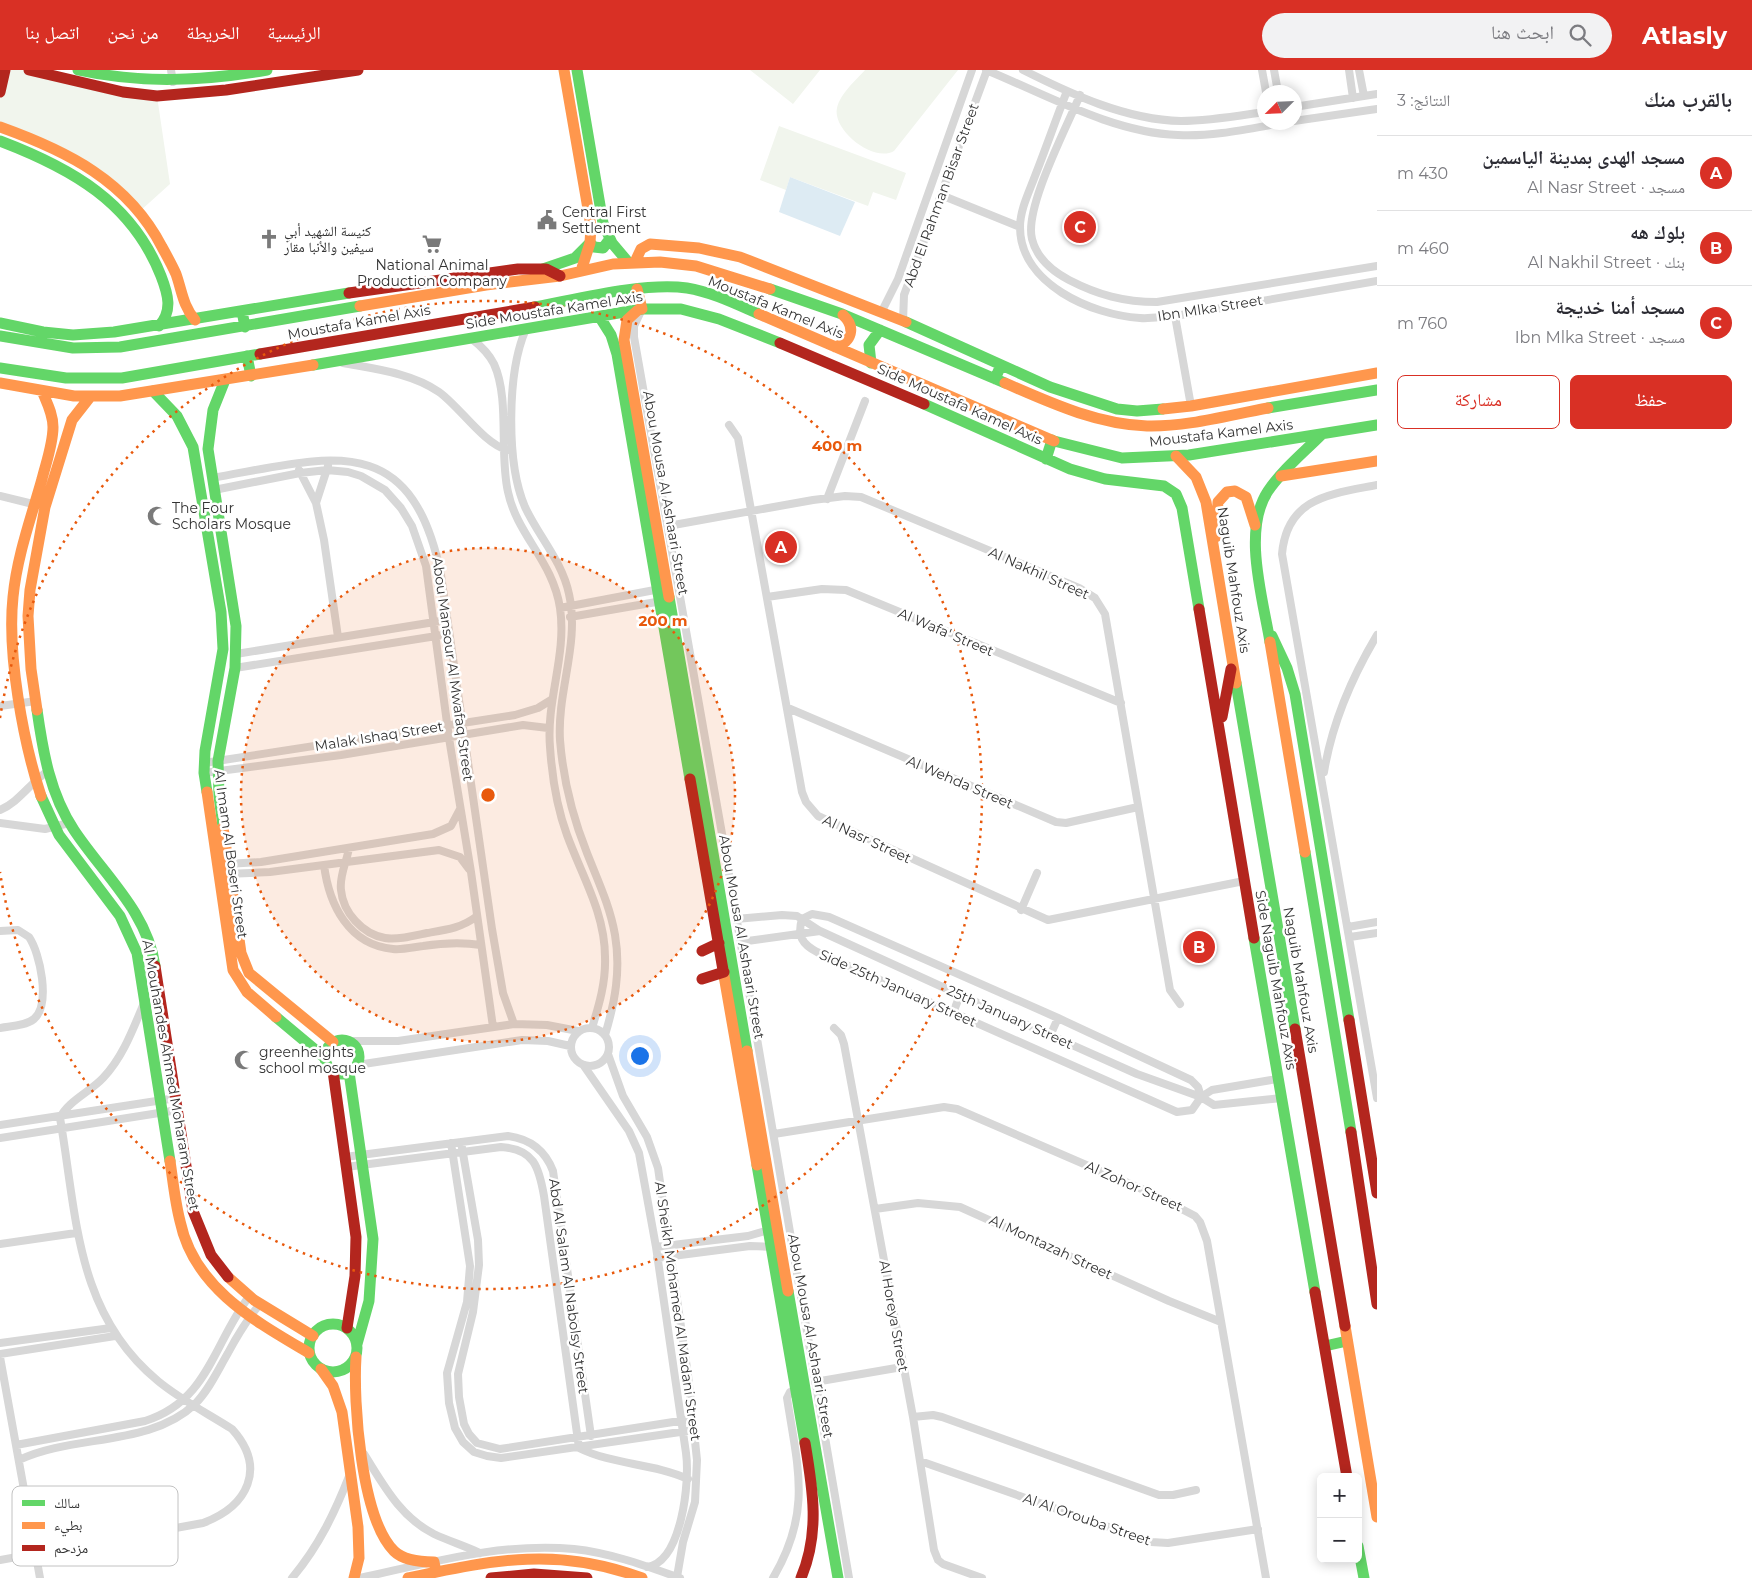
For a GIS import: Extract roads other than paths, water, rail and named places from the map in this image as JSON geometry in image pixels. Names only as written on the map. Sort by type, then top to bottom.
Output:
[{"type":"street","points":[[0,92],[5,70]]},
{"type":"street","points":[[29,70],[123,92],[157,96],[218,91],[358,70]]},
{"type":"street","points":[[171,70],[173,82]]},
{"type":"street","points":[[222,70],[232,76]]},
{"type":"street","points":[[89,85],[86,71],[142,82],[173,82],[232,76],[267,70]]},
{"type":"street","points":[[564,70],[591,226],[590,243],[581,271]]},
{"type":"street","points":[[578,70],[602,223],[610,239],[632,262],[641,249],[650,244],[718,252],[760,264],[882,311],[1074,397],[1117,409],[1138,411],[1192,406],[1377,373]]},
{"type":"street","name":"Abd El Rahman Bisar Street","points":[[882,311],[898,279],[972,70]]},
{"type":"street","points":[[987,70],[1063,103],[1121,125],[1176,135],[1228,132],[1257,127]]},
{"type":"street","name":"Abd El Rahman Bisar Street","points":[[903,321],[904,295],[987,70]]},
{"type":"street","points":[[1023,70],[1067,91],[1124,112],[1179,121],[1257,113]]},
{"type":"street","points":[[1262,70],[1265,85]]},
{"type":"street","points":[[1274,70],[1277,85]]},
{"type":"street","points":[[1349,70],[1353,98]]},
{"type":"street","points":[[1359,70],[1364,96]]},
{"type":"street","name":"Ibn Mlka Street","points":[[1067,91],[1025,203],[1020,227],[1026,255],[1035,270],[1050,284],[1069,296],[1117,314],[1141,318],[1175,316],[1377,281]]},
{"type":"street","points":[[1302,106],[1377,94]]},
{"type":"street","name":"Ibn Mlka Street","points":[[1080,95],[1036,205],[1031,226],[1031,238],[1043,262],[1058,274],[1096,294],[1136,302],[1189,298],[1377,266]]},
{"type":"street","points":[[1339,100],[1341,114]]},
{"type":"street","points":[[1302,121],[1377,109]]},
{"type":"street","points":[[0,127],[64,151],[86,164],[126,196],[161,244],[176,275],[186,309],[195,320]]},
{"type":"street","points":[[0,141],[36,154],[63,167],[98,190],[115,205],[149,249],[162,278],[169,304],[167,315],[159,326]]},
{"type":"street","points":[[577,145],[590,142]]},
{"type":"street","points":[[941,195],[1020,227]]},
{"type":"street","points":[[1025,203],[1036,205]]},
{"type":"street","points":[[590,243],[600,249],[608,245],[610,239]]},
{"type":"street","points":[[0,322],[43,332],[72,335],[159,326],[424,282],[518,269],[543,269],[575,258],[590,243]]},
{"type":"street","name":"Moustafa Kamel Axis","points":[[0,336],[73,348],[94,349],[245,327],[486,285],[560,276],[632,262],[671,263],[714,270],[842,314],[1070,411],[1111,422],[1148,426],[1182,423],[1377,390]]},
{"type":"street","points":[[543,269],[560,276]]},
{"type":"street","name":"Moustafa Kamel Axis","points":[[0,368],[66,378],[122,378],[637,289],[678,288],[718,296],[1052,440],[1122,458],[1176,456],[1377,425]]},
{"type":"street","points":[[637,289],[642,309],[634,326],[634,337],[774,1134],[849,1578]]},
{"type":"street","points":[[169,304],[178,303],[183,299]]},
{"type":"street","name":"Side Moustafa Kamel Axis","points":[[0,383],[90,397],[120,396],[339,362],[642,309],[681,310],[719,319],[869,379],[1070,469],[1105,479],[1159,485],[1173,491]]},
{"type":"street","name":"Abou Mousa Al Ashaari Street","points":[[642,309],[629,317],[624,338],[663,595],[677,725],[687,787],[698,850],[719,942],[724,972],[727,1020],[741,1048]]},
{"type":"street","points":[[242,311],[245,327]]},
{"type":"street","points":[[835,347],[844,345],[851,334],[850,323],[842,314]]},
{"type":"street","name":"Abou Mousa Al Ashaari Street","points":[[599,316],[611,335],[617,354],[663,595],[817,1488],[816,1531],[811,1556],[801,1578]]},
{"type":"street","points":[[1175,316],[1192,406]]},
{"type":"street","points":[[526,329],[518,347],[515,374],[512,424],[515,472],[525,507],[563,573],[572,606],[573,617],[561,709],[560,741],[573,811],[587,854],[605,895],[616,937],[618,980],[615,1002],[606,1035],[609,1044],[608,1054],[598,1065],[584,1066],[573,1056],[570,1046],[578,1032]]},
{"type":"street","points":[[871,363],[869,345],[880,330]]},
{"type":"street","points":[[472,339],[489,356],[495,366],[502,408],[507,490],[512,507],[549,571],[560,608],[559,655],[548,728],[553,775],[560,812],[567,835],[598,912],[604,939],[605,964],[603,987],[592,1028]]},
{"type":"street","points":[[247,356],[251,376]]},
{"type":"street","points":[[339,362],[383,371],[425,384],[445,397],[490,440],[503,449],[513,452]]},
{"type":"street","points":[[995,379],[1001,365]]},
{"type":"street","name":"Al Imam Al Boseri Street","points":[[225,380],[210,423],[209,461],[234,612],[235,668],[218,766],[220,796],[241,953],[249,973],[333,1042]]},
{"type":"street","name":"Al Mouhandes Ahmed Moharam Street","points":[[42,391],[51,411],[53,428],[17,570],[12,609],[13,656],[35,779],[56,828],[127,924],[138,953],[144,1003],[180,1223],[192,1257],[207,1280],[238,1311],[309,1353]]},
{"type":"street","name":"Al Imam Al Boseri Street","points":[[153,391],[172,409],[190,439],[196,464],[223,631],[221,667],[204,768],[230,957],[239,982],[247,992],[325,1058]]},
{"type":"street","name":"Al Mouhandes Ahmed Moharam Street","points":[[90,397],[72,420],[45,506],[31,582],[28,616],[31,669],[48,771],[54,793],[69,823],[129,901],[147,934],[159,986],[193,1211],[199,1231],[220,1269],[248,1298],[312,1336]]},
{"type":"street","points":[[827,498],[865,401]]},
{"type":"street","name":"Al Nasr Street","points":[[729,425],[738,438],[802,792],[806,802],[818,816],[1021,910],[1048,920],[1056,920],[1244,881]]},
{"type":"street","name":"Naguib Mahfouz Axis","points":[[1321,435],[1281,476],[1261,501],[1256,529],[1257,564],[1345,1095],[1377,1304]]},
{"type":"street","points":[[1046,459],[1052,440]]},
{"type":"street","name":"Naguib Mahfouz Axis","points":[[1176,456],[1191,470],[1203,493],[1377,1518]]},
{"type":"street","points":[[316,503],[329,459]]},
{"type":"street","name":"Abou Mansour Al Mwafaq Street","points":[[212,478],[298,463],[329,459],[350,460],[372,466],[396,481],[407,492],[423,518],[433,541],[441,575],[476,830],[492,929],[503,993],[514,1024]]},
{"type":"street","points":[[196,464],[209,461]]},
{"type":"street","points":[[1281,476],[1377,461]]},
{"type":"street","points":[[298,463],[300,473],[316,503],[324,540],[338,637]]},
{"type":"street","name":"Abou Mansour Al Mwafaq Street","points":[[214,490],[300,473],[327,470],[348,472],[374,482],[385,490],[401,508],[412,526],[423,552],[448,738],[471,872],[492,1027]]},
{"type":"street","points":[[1377,485],[1316,499],[1298,513],[1283,543],[1284,563],[1377,1098]]},
{"type":"street","name":"Side Naguib Mahfouz Axis","points":[[1173,491],[1179,499],[1182,508],[1221,730],[1280,1098],[1346,1473]]},
{"type":"street","points":[[1214,554],[1218,502],[1223,494],[1235,491],[1246,497],[1256,529]]},
{"type":"street","name":"Al Nakhil Street","points":[[668,526],[853,495],[870,500],[1088,593],[1101,605],[1105,614],[1170,990],[1180,1004]]},
{"type":"street","points":[[0,496],[45,506]]},
{"type":"street","name":"Al Wafa' Street","points":[[767,597],[822,589],[846,590],[1120,703]]},
{"type":"street","points":[[560,608],[663,595]]},
{"type":"street","points":[[561,619],[663,595]]},
{"type":"street","points":[[236,654],[447,620]]},
{"type":"street","points":[[1267,628],[1285,661],[1295,694],[1377,1193]]},
{"type":"street","points":[[235,668],[449,634]]},
{"type":"street","points":[[1323,779],[1327,754],[1342,707],[1354,677],[1377,635]]},
{"type":"street","points":[[1221,730],[1232,664]]},
{"type":"street","name":"Malak Ishaq Street","points":[[218,766],[529,712],[551,700]]},
{"type":"street","points":[[0,706],[36,701]]},
{"type":"street","name":"Al Wehda Street","points":[[788,708],[1056,822],[1066,823],[1138,807]]},
{"type":"street","name":"Malak Ishaq Street","points":[[204,768],[463,736],[523,724],[548,728]]},
{"type":"street","points":[[0,810],[13,803],[35,779],[48,771]]},
{"type":"street","points":[[230,869],[261,862],[438,833],[451,826],[460,809]]},
{"type":"street","points":[[0,824],[45,829],[56,828],[69,823]]},
{"type":"street","points":[[464,833],[476,830]]},
{"type":"street","points":[[349,848],[341,881],[345,905],[354,920],[374,934],[397,938],[450,929],[460,926],[477,916]]},
{"type":"street","points":[[217,869],[324,865],[439,850],[460,857],[471,872]]},
{"type":"street","points":[[324,865],[332,899],[339,915],[360,939],[374,946],[394,950],[444,942],[481,945]]},
{"type":"street","points":[[1021,910],[1037,873]]},
{"type":"street","points":[[799,934],[802,919],[812,914],[829,917],[1058,1018],[1192,1080],[1198,1087],[1201,1097],[1212,1090],[1277,1079]]},
{"type":"street","name":"25th January Street","points":[[736,919],[793,915],[820,930],[1050,1036],[1137,1074],[1201,1097],[1209,1103],[1219,1105],[1280,1098]]},
{"type":"street","points":[[1348,927],[1377,922]]},
{"type":"street","points":[[479,931],[492,929]]},
{"type":"street","points":[[0,931],[18,930],[29,937],[40,969],[43,996],[39,1013],[32,1020],[0,1028]]},
{"type":"street","points":[[740,942],[820,930]]},
{"type":"street","points":[[1350,937],[1377,933]]},
{"type":"street","name":"Side 25th January Street","points":[[799,934],[804,944],[817,952],[1177,1112],[1192,1110],[1201,1097]]},
{"type":"street","points":[[702,951],[719,942]]},
{"type":"street","points":[[702,979],[724,972]]},
{"type":"street","points":[[993,1010],[1000,994]]},
{"type":"street","points":[[953,1013],[960,995]]},
{"type":"street","points":[[144,1003],[128,1041],[110,1069],[94,1087],[64,1111],[60,1118],[76,1233],[93,1290],[115,1336],[147,1372],[185,1400],[232,1429],[241,1439],[247,1452],[250,1466],[249,1480],[244,1493],[236,1504],[225,1513],[203,1524],[178,1528]]},
{"type":"street","points":[[1050,1036],[1058,1018]]},
{"type":"street","points":[[570,1046],[548,1041],[522,1040],[353,1069],[341,1074],[328,1066],[325,1058],[326,1051],[333,1042],[398,1041],[514,1024],[547,1025],[578,1032],[592,1028],[606,1035]]},
{"type":"street","name":"Al Horeya Street","points":[[834,1028],[842,1035],[859,1120],[936,1556],[943,1564],[982,1578]]},
{"type":"street","points":[[349,1041],[358,1052],[353,1069],[362,1160],[371,1218],[373,1265],[369,1301],[357,1344],[355,1404],[370,1495],[384,1537],[393,1550],[406,1559],[435,1567]]},
{"type":"street","name":"Al Sheikh Mohamed Al Madani Street","points":[[608,1054],[623,1096],[654,1153],[672,1256],[693,1419],[696,1492],[683,1542],[679,1577]]},
{"type":"street","name":"Al Sheikh Mohamed Al Madani Street","points":[[584,1066],[635,1141],[644,1178],[656,1247],[682,1420],[688,1479],[685,1499],[674,1540],[665,1557],[658,1564],[648,1567]]},
{"type":"street","points":[[334,1071],[354,1218],[356,1257],[347,1328],[357,1344]]},
{"type":"street","points":[[1345,1095],[1362,1093]]},
{"type":"street","points":[[0,1138],[62,1129],[177,1104]]},
{"type":"street","points":[[0,1125],[177,1104]]},
{"type":"street","name":"Al Zohor Street","points":[[774,1134],[944,1107],[957,1109],[1188,1211],[1200,1222],[1204,1231],[1266,1578]]},
{"type":"street","name":"Abd Al Salam Al Nabolsy Street","points":[[362,1160],[461,1142],[508,1136],[520,1138],[536,1146],[548,1159],[553,1171],[559,1210],[592,1446]]},
{"type":"street","points":[[461,1142],[478,1240],[479,1265],[473,1312],[458,1374],[459,1398],[464,1424],[469,1434],[477,1442],[500,1449],[591,1433],[693,1419]]},
{"type":"street","points":[[451,1144],[470,1266],[467,1302],[447,1373],[449,1402],[455,1428],[462,1442],[474,1452],[501,1458],[694,1430]]},
{"type":"street","name":"Abd Al Salam Al Nabolsy Street","points":[[346,1162],[507,1147],[523,1152],[536,1166],[541,1177],[579,1448]]},
{"type":"street","points":[[536,1166],[548,1159]]},
{"type":"street","name":"Al Montazah Street","points":[[875,1209],[918,1202],[960,1207],[1151,1294],[1221,1322]]},
{"type":"street","points":[[546,1212],[559,1210]]},
{"type":"street","points":[[656,1247],[748,1236],[772,1229]]},
{"type":"street","points":[[0,1244],[76,1233]]},
{"type":"street","points":[[657,1258],[750,1246],[775,1246]]},
{"type":"street","name":"Abou Mousa Al Ashaari Street","points":[[775,1246],[796,1389],[838,1578]]},
{"type":"street","points":[[470,1266],[479,1265]]},
{"type":"street","points":[[16,1445],[145,1421],[162,1416],[185,1400],[200,1380],[238,1311],[248,1298]]},
{"type":"street","points":[[19,1460],[50,1449],[145,1430],[179,1416],[194,1405],[208,1388],[258,1305]]},
{"type":"street","points":[[347,1328],[334,1324],[328,1325],[312,1336],[309,1353],[333,1386],[338,1398],[358,1527],[359,1558],[354,1578]]},
{"type":"street","points":[[0,1344],[111,1328]]},
{"type":"street","points":[[58,1335],[60,1344]]},
{"type":"street","points":[[24,1486],[0,1355],[115,1336]]},
{"type":"street","points":[[1325,1346],[1347,1341]]},
{"type":"street","points":[[321,1369],[327,1372],[341,1372],[356,1358]]},
{"type":"street","points":[[816,1382],[902,1367]]},
{"type":"street","points":[[773,1578],[794,1531],[800,1493],[787,1398],[790,1392],[796,1389]]},
{"type":"street","points":[[912,1417],[933,1415],[942,1417],[1160,1495],[1168,1496],[1196,1490]]},
{"type":"street","points":[[579,1448],[592,1454],[664,1469],[688,1479]]},
{"type":"street","points":[[363,1452],[386,1488],[409,1517],[433,1534],[480,1552]]},
{"type":"street","name":"Al Al Orouba Street","points":[[920,1461],[1151,1542],[1168,1543],[1258,1529]]},
{"type":"street","points":[[292,1578],[320,1541],[350,1474]]},
{"type":"street","points":[[800,1493],[817,1488]]},
{"type":"street","points":[[674,1540],[683,1542]]},
{"type":"street","points":[[408,1578],[480,1552],[537,1547],[576,1550],[614,1557],[679,1577]]},
{"type":"street","points":[[360,1578],[435,1567],[538,1558],[594,1563],[642,1578],[648,1567]]},
{"type":"street","points":[[1361,1563],[1364,1578]]},
{"type":"street","points":[[491,1578],[534,1574],[587,1578]]},
{"type":"place","name":"Central First Settlement","points":[[547,220]]},
{"type":"place","name":"مسجد أمنا خديجة","points":[[1080,227]]},
{"type":"place","name":"كنيسة الشهيد أبي سيفين والأنبا مقار","points":[[269,239]]},
{"type":"place","name":"National Animal Production Company","points":[[432,244]]},
{"type":"place","name":"The Four Scholars Mosque","points":[[157,516]]},
{"type":"place","name":"مسجد الهدى بمدينة الياسمين","points":[[781,547]]},
{"type":"place","name":"بلوك هه","points":[[1199,947]]},
{"type":"place","name":"greenheights school mosque","points":[[244,1060]]}]
